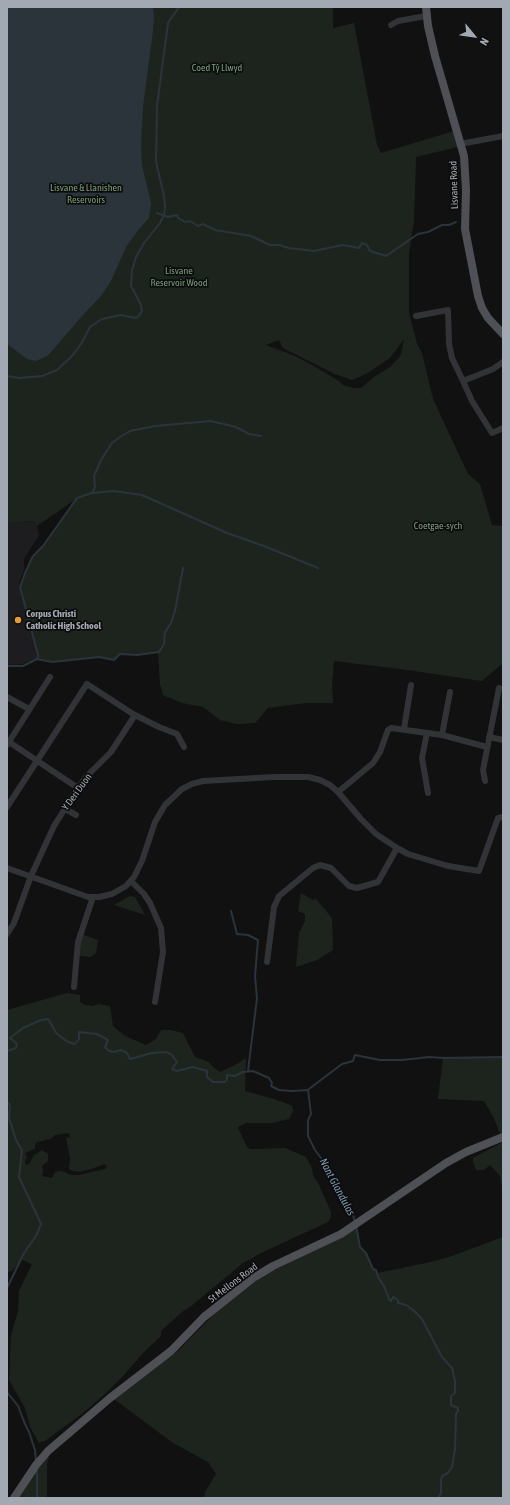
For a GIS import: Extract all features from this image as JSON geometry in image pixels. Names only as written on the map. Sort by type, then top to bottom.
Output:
[{"type":"main road","name":"Lisvane Road","points":[[426,11],[435,56],[465,165],[465,229],[478,296],[482,308],[488,318],[503,334]]},
{"type":"main road","name":"St Mellons Road","points":[[14,1498],[36,1465],[48,1451],[110,1398],[171,1351],[204,1317],[248,1282],[273,1266],[341,1234],[446,1163],[466,1152],[503,1137]]},
{"type":"street","points":[[391,25],[426,11]]},
{"type":"street","points":[[460,144],[503,136]]},
{"type":"street","points":[[416,316],[448,310],[449,344],[452,358],[462,381],[492,433],[503,428]]},
{"type":"street","points":[[462,381],[503,362]]},
{"type":"street","points":[[50,677],[8,744],[36,760],[78,788]]},
{"type":"street","points":[[7,807],[36,760],[87,684],[135,715],[177,734],[184,747]]},
{"type":"street","points":[[404,729],[411,685]]},
{"type":"street","points":[[485,781],[483,770],[499,688]]},
{"type":"street","points":[[442,736],[450,692]]},
{"type":"street","points":[[7,697],[29,709]]},
{"type":"street","name":"Y Deri Duon","points":[[7,934],[14,923],[30,876],[49,834],[78,788],[86,777],[111,752],[135,715]]},
{"type":"street","points":[[338,792],[373,763],[380,752],[388,730],[395,728],[404,729],[442,736],[487,747]]},
{"type":"street","points":[[427,733],[422,758],[428,794]]},
{"type":"street","points":[[489,737],[503,740]]},
{"type":"street","points":[[7,868],[93,897],[112,894],[131,881],[138,870],[158,814],[172,797],[192,784],[203,780],[308,777],[326,782],[338,792],[376,834],[397,848],[408,854],[448,866],[479,871],[498,818],[503,817]]},
{"type":"street","points":[[65,808],[76,815]]},
{"type":"street","points":[[267,962],[274,907],[279,896],[313,868],[320,865],[331,868],[349,886],[357,888],[378,882],[397,848]]},
{"type":"street","points":[[131,881],[144,894],[150,903],[161,928],[163,952],[155,1002]]},
{"type":"street","points":[[74,987],[78,942],[93,897]]},
{"type":"shaded area","name":"Lisvane & Llanishen Reservoirs","points":[[7,7],[153,7],[154,16],[143,107],[141,146],[142,165],[151,203],[149,218],[126,247],[111,281],[101,296],[47,356],[36,361],[27,359],[7,344]]},
{"type":"shaded area","name":"Corpus Christi Catholic High School","points":[[34,521],[39,535],[24,559],[24,570],[19,582],[38,658],[23,664],[7,665],[7,523]]},
{"type":"green space","points":[[7,7],[333,7],[333,28],[354,23],[377,145],[381,153],[454,131],[458,147],[416,157],[414,221],[409,253],[409,313],[417,344],[422,353],[433,399],[468,474],[480,484],[492,525],[503,526],[503,663],[482,681],[334,661],[332,685],[333,703],[305,703],[268,708],[255,723],[237,724],[220,720],[203,707],[182,703],[163,695],[160,684],[158,653],[137,655],[120,654],[114,660],[99,657],[52,662],[37,659],[38,655],[20,587],[33,556],[43,546],[76,499],[37,526],[34,521],[7,523]],"holes":[[[404,339],[401,355],[390,367],[374,377],[361,388],[353,388],[343,385],[339,381],[295,356],[266,345],[279,340],[283,348],[335,374],[352,380],[366,374],[390,358]]]},
{"type":"green space","points":[[301,893],[313,900],[316,899],[332,918],[333,950],[317,960],[296,967],[299,933],[305,921],[305,914],[298,911]]},
{"type":"green space","points":[[130,896],[135,897],[145,915],[114,905]]},
{"type":"green space","points":[[82,934],[98,940],[96,953],[91,957],[78,956]]},
{"type":"green space","points":[[67,993],[80,995],[80,1002],[85,1005],[93,1006],[98,1004],[110,1006],[113,1026],[125,1036],[146,1045],[156,1039],[161,1030],[171,1030],[183,1033],[195,1057],[209,1062],[220,1072],[246,1058],[245,1091],[288,1104],[292,1106],[293,1111],[289,1119],[273,1123],[246,1123],[238,1127],[247,1147],[250,1149],[285,1148],[306,1157],[331,1212],[331,1217],[328,1222],[265,1251],[243,1263],[182,1312],[161,1331],[161,1336],[105,1394],[83,1413],[45,1441],[39,1443],[30,1427],[25,1408],[9,1380],[11,1335],[18,1311],[19,1291],[32,1264],[22,1260],[12,1271],[7,1272],[7,1010]],"holes":[[[69,1133],[70,1137],[66,1138],[70,1158],[69,1169],[80,1172],[105,1164],[107,1167],[105,1169],[79,1175],[70,1175],[59,1171],[55,1172],[52,1178],[42,1176],[42,1166],[48,1161],[48,1154],[42,1150],[34,1155],[29,1164],[26,1165],[25,1162],[27,1157],[25,1153],[35,1149],[37,1142],[51,1139],[55,1135]]]},
{"type":"green space","points":[[503,1056],[503,1133],[500,1134],[494,1118],[484,1101],[438,1099],[443,1058],[480,1058]]},
{"type":"green space","points":[[503,1142],[503,1194],[500,1176],[490,1165],[484,1170],[476,1170],[473,1158]]},
{"type":"green space","points":[[356,1229],[360,1247],[366,1253],[373,1269],[376,1270],[377,1273],[449,1257],[503,1237],[503,1498],[204,1498],[205,1492],[216,1474],[208,1462],[173,1443],[114,1399],[179,1350],[216,1312],[264,1275]]},
{"type":"green space","points":[[46,1453],[49,1457],[47,1464],[47,1498],[14,1498]]},
{"type":"waterway","points":[[7,376],[20,378],[42,376],[57,370],[72,356],[81,344],[90,327],[102,319],[121,315],[135,318],[139,316],[142,311],[141,305],[131,286],[132,270],[136,257],[144,243],[160,223],[164,215],[164,196],[156,162],[157,106],[168,23],[179,7]]},
{"type":"waterway","points":[[157,213],[168,217],[177,215],[178,218],[185,222],[190,221],[198,226],[203,224],[215,230],[251,236],[270,245],[279,245],[289,248],[314,251],[343,245],[359,248],[362,243],[367,245],[370,251],[386,256],[418,234],[428,232],[442,225],[449,225],[456,222]]},
{"type":"waterway","points":[[92,493],[95,487],[94,476],[101,460],[112,443],[130,431],[155,426],[211,421],[236,427],[249,434],[261,436]]},
{"type":"waterway","points":[[7,666],[23,666],[37,659],[38,655],[20,587],[33,556],[43,546],[77,498],[92,493],[114,491],[142,495],[227,533],[318,568]]},
{"type":"waterway","points":[[37,659],[52,662],[99,657],[114,660],[120,654],[137,655],[159,652],[164,644],[165,632],[171,623],[175,611],[183,568]]},
{"type":"waterway","points":[[231,911],[237,934],[248,935],[258,940],[255,976],[257,998],[248,1071]]},
{"type":"waterway","name":"Nant Glandulas","points":[[7,1051],[16,1048],[17,1044],[10,1038],[23,1028],[41,1020],[48,1019],[57,1034],[68,1042],[75,1044],[79,1039],[79,1032],[97,1034],[108,1040],[105,1047],[109,1051],[114,1052],[121,1050],[127,1053],[130,1059],[152,1053],[167,1052],[172,1055],[177,1062],[172,1069],[177,1071],[193,1067],[207,1071],[207,1077],[213,1082],[225,1082],[227,1075],[235,1076],[243,1072],[253,1071],[269,1078],[272,1083],[271,1086],[279,1090],[308,1090],[311,1114],[308,1120],[308,1136],[315,1150],[333,1174],[337,1189],[353,1215],[355,1222]]},
{"type":"waterway","points":[[309,1089],[342,1064],[353,1061],[355,1055],[380,1060],[402,1060],[429,1057],[503,1057]]},
{"type":"waterway","points":[[7,1102],[10,1105],[9,1118],[16,1140],[22,1150],[19,1177],[41,1224],[36,1236],[24,1253],[7,1288]]},
{"type":"waterway","name":"Nant Glandulas","points":[[356,1226],[360,1247],[366,1253],[373,1269],[376,1270],[389,1299],[391,1301],[393,1297],[398,1300],[398,1303],[406,1305],[422,1319],[442,1357],[452,1368],[455,1381],[455,1393],[451,1396],[451,1405],[458,1408],[456,1414],[455,1449],[452,1467],[448,1473],[442,1476],[441,1493],[438,1498]]},
{"type":"waterway","points":[[7,1392],[18,1406],[29,1432],[35,1450],[36,1461]]},
{"type":"waterway","points":[[37,1470],[37,1496],[39,1498]]},
{"type":"place","name":"Corpus Christi Catholic High School","points":[[18,620]]},
{"type":"park label","name":"Coed Tŷ Llwyd","points":[[217,68]]},
{"type":"park label","name":"Lisvane Reservoir Wood","points":[[179,276]]},
{"type":"park label","name":"Coetgae-sych","points":[[438,526]]}]
